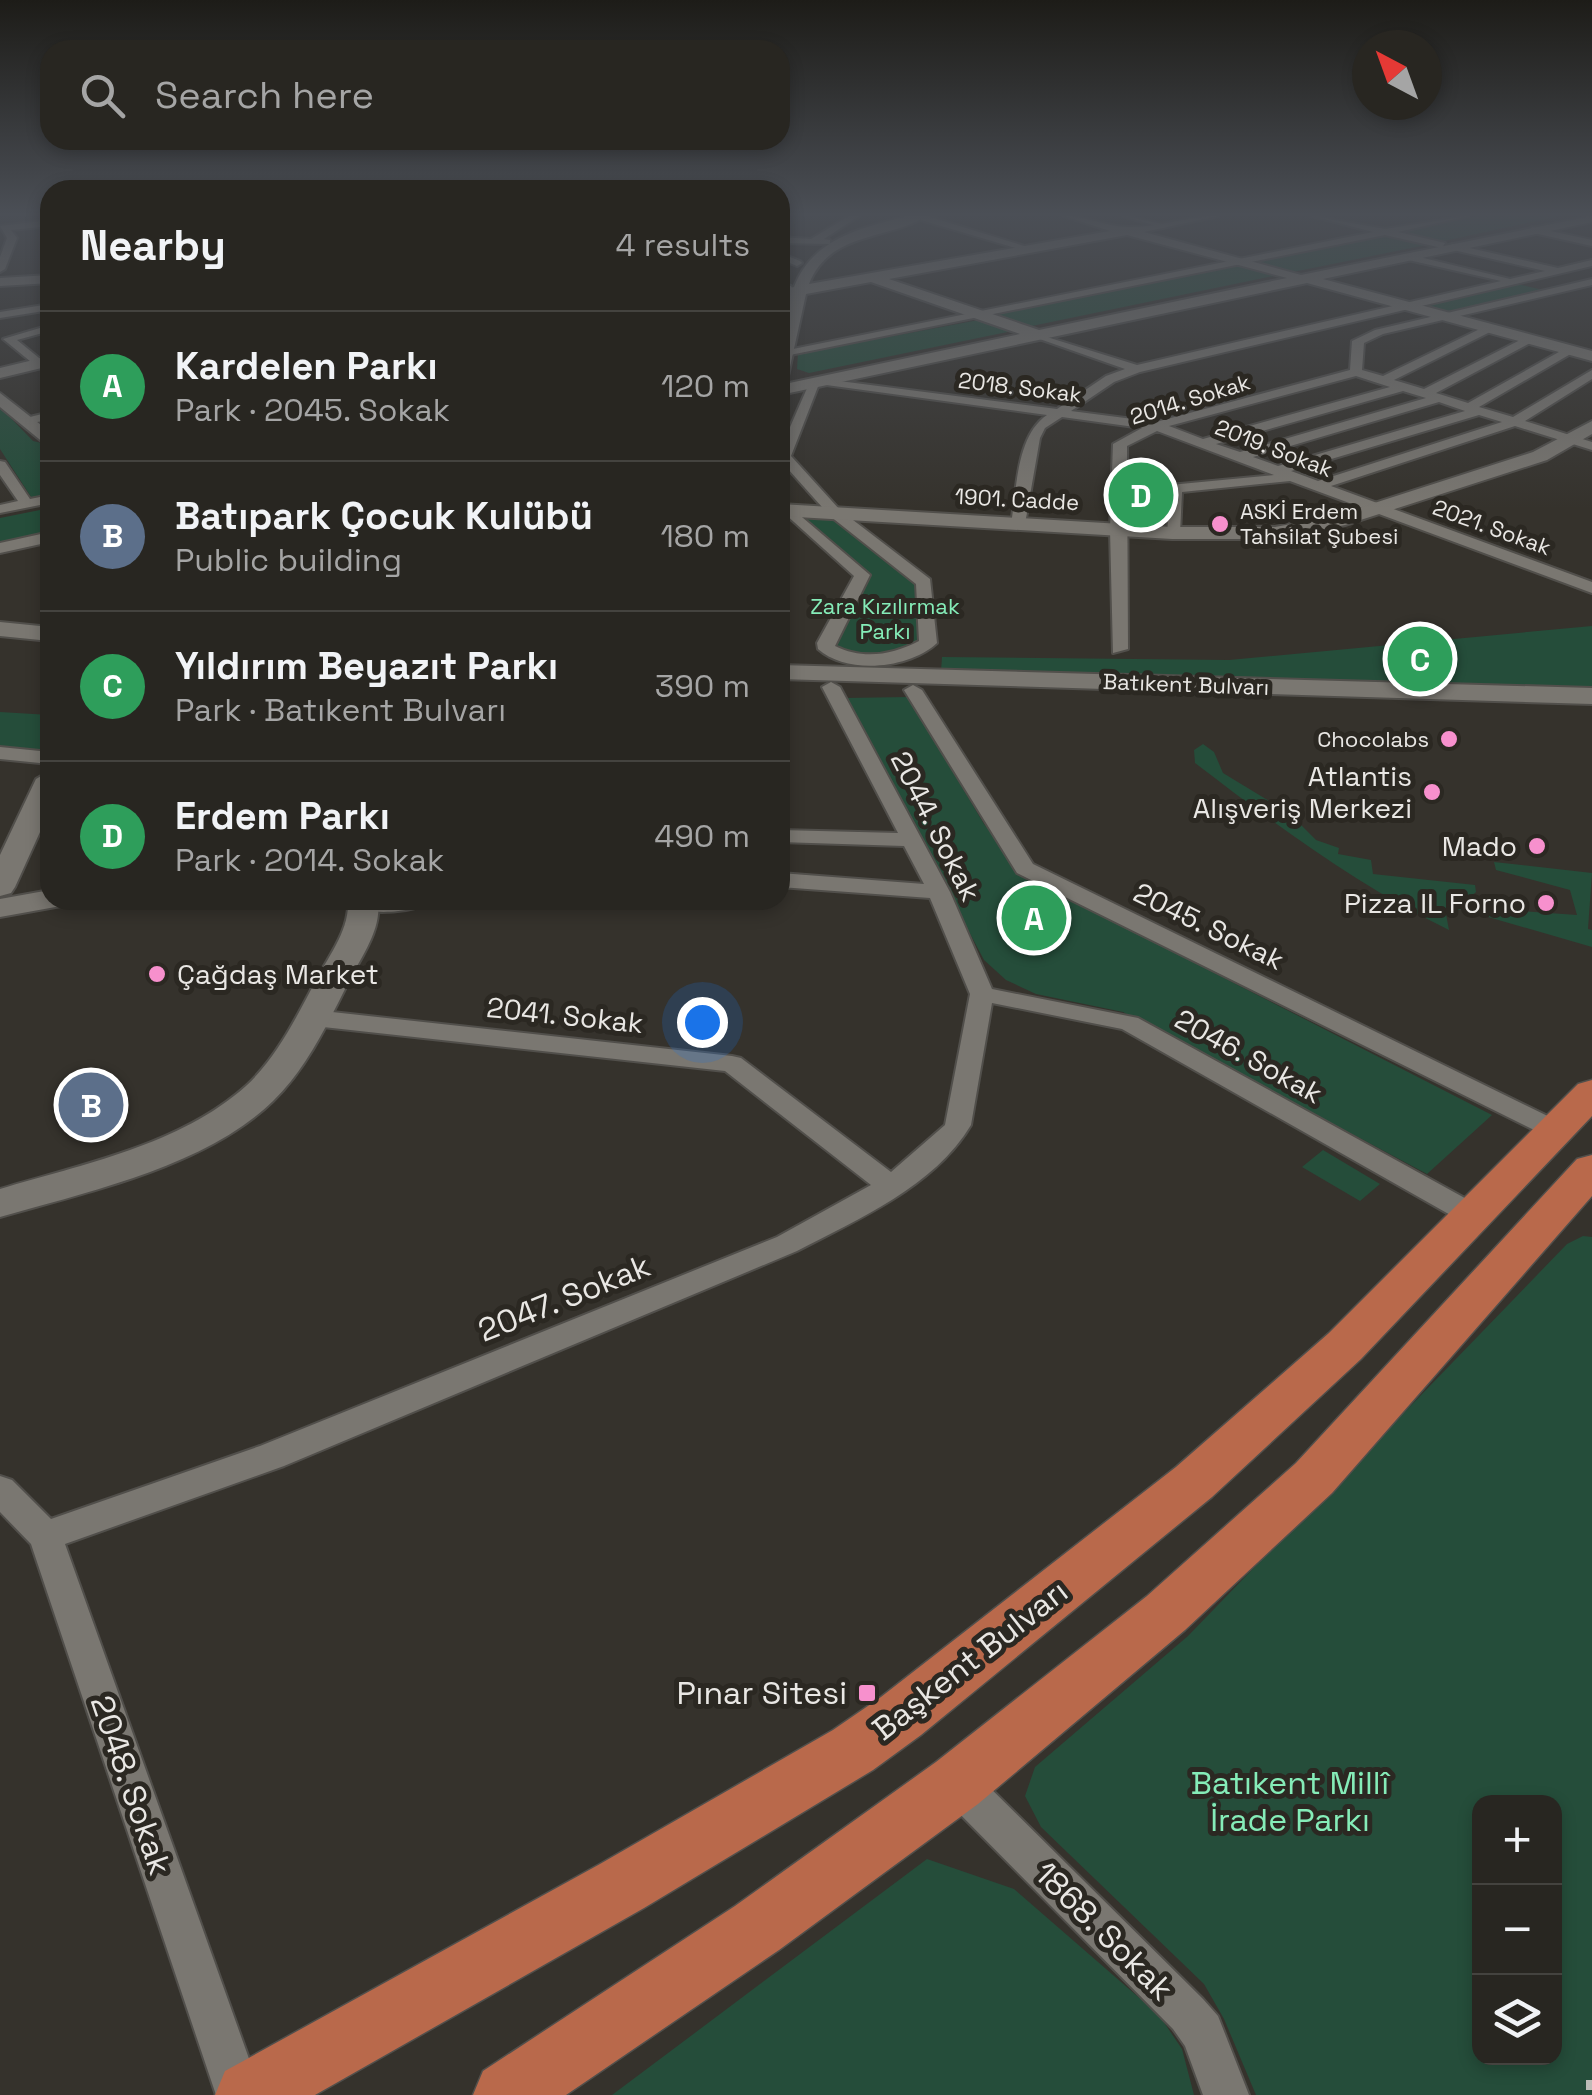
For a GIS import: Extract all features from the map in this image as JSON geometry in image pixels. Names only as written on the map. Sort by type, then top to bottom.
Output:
[{"type":"main road","points":[[978,314],[1033,333]]},
{"type":"main road","points":[[790,382],[1124,314]]},
{"type":"main road","points":[[1435,314],[1592,356]]},
{"type":"main road","points":[[790,384],[817,384],[1033,333]]},
{"type":"main road","points":[[0,373],[40,360]]},
{"type":"main road","points":[[0,398],[40,434]]},
{"type":"main road","name":"1901. Cadde","points":[[790,510],[1172,533],[1275,533],[1338,521],[1581,443],[1592,426]]},
{"type":"main road","points":[[0,629],[40,633]]},
{"type":"main road","name":"Batıkent Bulvarı","points":[[790,674],[913,690],[1592,709]]},
{"type":"main road","name":"Batıkent Bulvarı","points":[[790,685],[832,681],[1592,696]]},
{"type":"main road","points":[[0,889],[40,801]]},
{"type":"main road","points":[[0,889],[40,883]]},
{"type":"main road","points":[[0,908],[40,901]]},
{"type":"main road","points":[[0,1203],[151,1153],[217,1125],[261,1092],[314,1018],[362,920],[363,910]]},
{"type":"main road","points":[[507,2095],[757,1928],[957,1783],[1166,1613],[1314,1478],[1581,1155]]},
{"type":"main road","name":"Başkent Bulvarı","points":[[249,2095],[316,2072],[853,1750],[1194,1482],[1345,1346],[1471,1214],[1581,1155]]},
{"type":"street","points":[[790,353],[978,314]]},
{"type":"street","points":[[1018,524],[1033,438],[1040,426],[1110,379],[1136,369],[1374,314]]},
{"type":"street","points":[[1453,314],[1361,339],[1356,372],[1581,443]]},
{"type":"street","points":[[1383,381],[1490,328]]},
{"type":"street","points":[[40,330],[9,339],[40,357]]},
{"type":"street","points":[[1033,333],[1136,369]]},
{"type":"street","points":[[1239,457],[1432,396],[1530,339]]},
{"type":"street","points":[[1277,471],[1474,409],[1570,350]]},
{"type":"street","name":"2014. Sokak","points":[[1117,530],[1118,448],[1126,439],[1156,426],[1356,372]]},
{"type":"street","points":[[1317,486],[1514,422],[1592,374]]},
{"type":"street","points":[[790,440],[817,384]]},
{"type":"street","name":"2018. Sokak","points":[[817,384],[1156,426]]},
{"type":"street","points":[[1203,443],[1403,387]]},
{"type":"street","points":[[24,420],[40,418]]},
{"type":"street","name":"2019. Sokak","points":[[1156,426],[1377,508]]},
{"type":"street","points":[[790,462],[835,513],[926,584],[928,644],[892,658],[865,660],[840,656],[826,646],[860,572],[790,515]]},
{"type":"street","points":[[0,465],[26,503]]},
{"type":"street","points":[[1172,533],[1175,488],[1295,478]]},
{"type":"street","points":[[0,508],[40,500]]},
{"type":"street","name":"2021. Sokak","points":[[1377,508],[1592,588]]},
{"type":"street","points":[[1117,530],[1119,648]]},
{"type":"street","points":[[0,548],[40,540]]},
{"type":"street","name":"2044. Sokak","points":[[832,681],[939,892],[982,994]]},
{"type":"street","name":"2045. Sokak","points":[[913,690],[1025,868],[1581,1155]]},
{"type":"street","points":[[0,753],[40,757]]},
{"type":"street","points":[[790,836],[912,840]]},
{"type":"street","points":[[790,881],[939,892]]},
{"type":"street","name":"2047. Sokak","points":[[45,1536],[272,1456],[786,1244],[889,1185],[943,1145],[958,1125],[982,994]]},
{"type":"street","name":"2046. Sokak","points":[[982,994],[1129,1023],[1471,1214]]},
{"type":"street","name":"2041. Sokak","points":[[314,1018],[732,1064],[889,1185]]},
{"type":"street","name":"2048. Sokak","points":[[0,1490],[45,1536],[239,2095]]},
{"type":"street","name":"1868. Sokak","points":[[957,1783],[1188,2014],[1202,2032],[1226,2095]]},
{"type":"green space","points":[[992,314],[1091,314],[1027,327]]},
{"type":"green space","points":[[984,319],[1017,330],[809,373],[797,369],[798,354]]},
{"type":"green space","points":[[0,407],[33,441],[40,443],[40,499],[33,500],[0,449]]},
{"type":"green space","points":[[1119,461],[1152,463],[1160,528],[1131,527]]},
{"type":"green space","points":[[40,510],[40,535],[0,544],[0,518]]},
{"type":"green space","name":"Zara Kızılırmak Parkı","points":[[802,518],[835,520],[916,582],[922,643],[878,655],[857,654],[835,645],[870,574]]},
{"type":"green space","points":[[1592,626],[1592,688],[941,671],[942,657],[1229,660]]},
{"type":"green space","points":[[908,697],[984,824],[1025,876],[1492,1115],[1427,1174],[1123,1012],[1036,994],[1006,980],[984,960],[845,698]]},
{"type":"green space","points":[[0,712],[40,714],[40,755],[0,751]]},
{"type":"green space","points":[[1203,744],[1214,752],[1223,773],[1289,813],[1316,840],[1339,848],[1338,854],[1371,860],[1373,874],[1475,885],[1476,892],[1467,900],[1470,905],[1499,897],[1501,908],[1507,910],[1577,915],[1570,890],[1496,870],[1494,862],[1592,873],[1588,929],[1592,930],[1592,947],[1464,910],[1445,909],[1449,930],[1318,853],[1195,763],[1194,750]]},
{"type":"green space","points":[[1323,1150],[1380,1184],[1360,1201],[1302,1167]]},
{"type":"green space","name":"Batıkent Millî İrade Parkı","points":[[1583,1236],[1592,1237],[1592,2095],[1256,2095],[1224,2019],[1204,1984],[1041,1827],[1025,1796],[1035,1767],[1188,1636],[1567,1244]]},
{"type":"green space","points":[[927,1859],[1014,1889],[1159,2015],[1182,2049],[1194,2095],[612,2095]]},
{"type":"railway","points":[[1586,2085],[1592,2085]]},
{"type":"place","name":"Erdem Parkı","points":[[1141,495]]},
{"type":"place","name":"ASKİ Erdem Tahsilat Şubesi","points":[[1220,524]]},
{"type":"place","name":"Yıldırım Beyazıt Parkı","points":[[1420,659]]},
{"type":"place","name":"Chocolabs","points":[[1449,739]]},
{"type":"place","name":"Atlantis Alışveriş Merkezi","points":[[1432,792]]},
{"type":"place","name":"Mado","points":[[1537,846]]},
{"type":"place","name":"Pizza IL Forno","points":[[1546,903]]},
{"type":"place","name":"Kardelen Parkı","points":[[1034,918]]},
{"type":"place","name":"Çağdaş Market","points":[[157,974]]},
{"type":"place","name":"Batıpark Çocuk Kulübü","points":[[91,1105]]},
{"type":"place","name":"Pınar Sitesi","points":[[867,1693]]}]
